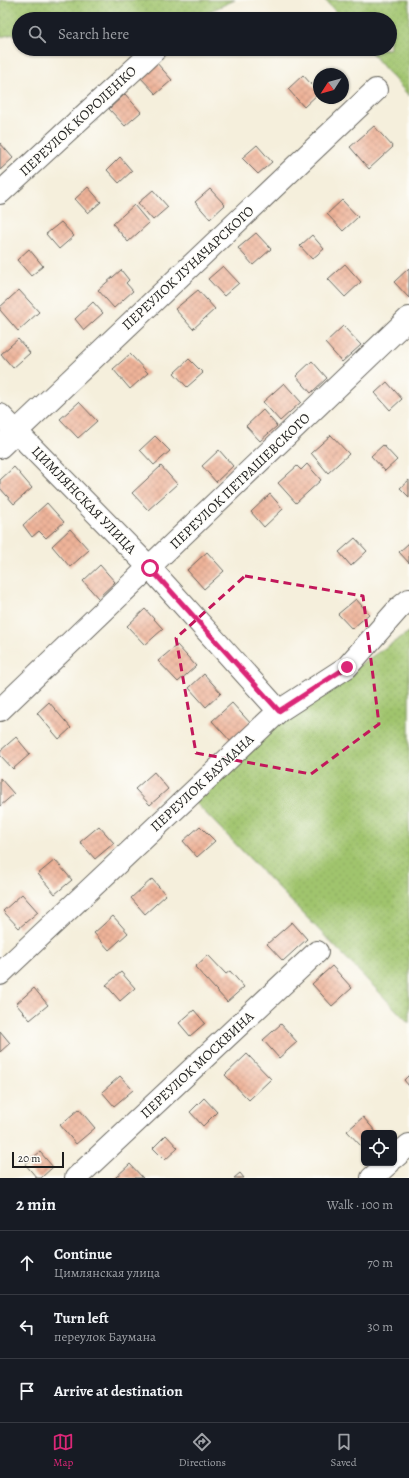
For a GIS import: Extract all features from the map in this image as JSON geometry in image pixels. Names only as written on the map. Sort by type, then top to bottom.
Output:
[{"type":"street","name":"ПЕРЕУЛОК КОРОЛЕНКО","points":[[0,193],[148,56]]},
{"type":"street","name":"ПЕРЕУЛОК ЛУНАЧАРСКОГО","points":[[0,447],[376,90]]},
{"type":"street","name":"ПЕРЕУЛОК ПЕТРАШЕВСКОГО","points":[[0,710],[150,568],[409,318]]},
{"type":"street","name":"ЦИМЛЯНСКАЯ УЛИЦА","points":[[0,415],[150,568],[279,711]]},
{"type":"street","name":"ПЕРЕУЛОК БАУМАНА","points":[[0,974],[279,711],[347,667],[399,608],[409,600]]},
{"type":"street","name":"ПЕРЕУЛОК МОСКВИНА","points":[[76,1178],[317,952]]},
{"type":"street","points":[[397,1155],[409,1145]]},
{"type":"street","points":[[372,1178],[386,1166]]},
{"type":"highlighted area","points":[[245,576],[363,596],[379,724],[311,774],[196,753],[176,638]]},
{"type":"green space","points":[[0,0],[235,0],[208,12],[12,12],[12,34],[0,37]]},
{"type":"green space","points":[[325,0],[409,0],[409,96],[374,56],[397,56],[397,12],[336,12]]},
{"type":"green space","points":[[409,632],[409,1023],[191,798],[290,711]]},
{"type":"building","points":[[155,61],[172,80],[156,94],[139,76]]},
{"type":"building","points":[[303,75],[313,86],[313,99],[304,107],[288,89]]},
{"type":"building","points":[[125,94],[141,112],[125,126],[109,109]]},
{"type":"building","points":[[374,126],[393,147],[369,169],[350,147]]},
{"type":"building","points":[[0,143],[13,158],[0,170]]},
{"type":"building","points":[[257,145],[272,162],[258,174],[242,158]]},
{"type":"building","points":[[120,157],[132,171],[119,183],[107,170]]},
{"type":"building","points":[[88,187],[101,202],[88,213],[75,199]]},
{"type":"building","points":[[210,189],[225,205],[210,219],[195,202]]},
{"type":"building","points":[[153,190],[168,207],[153,220],[138,203]]},
{"type":"building","points":[[342,200],[358,217],[343,231],[327,214]]},
{"type":"building","points":[[134,205],[149,223],[128,242],[113,224]]},
{"type":"building","points":[[61,222],[74,236],[59,249],[46,234]]},
{"type":"building","points":[[256,233],[271,249],[253,265],[238,248]]},
{"type":"building","points":[[312,235],[324,249],[312,259],[300,246]]},
{"type":"building","points":[[29,249],[43,266],[31,276],[17,260]]},
{"type":"building","points":[[345,264],[361,282],[345,297],[328,279]]},
{"type":"building","points":[[223,266],[239,283],[224,296],[208,279]]},
{"type":"building","points":[[409,268],[409,298],[394,282]]},
{"type":"building","points":[[121,270],[129,280],[126,283],[133,291],[114,308],[98,290]]},
{"type":"building","points":[[19,290],[39,312],[18,331],[0,310],[0,307]]},
{"type":"building","points":[[198,290],[215,309],[193,329],[175,309]]},
{"type":"building","points":[[93,302],[103,313],[84,330],[75,319]]},
{"type":"building","points":[[343,326],[361,345],[342,362],[325,343]]},
{"type":"building","points":[[18,339],[30,353],[13,368],[1,354]]},
{"type":"building","points":[[130,354],[148,373],[130,389],[113,369]]},
{"type":"building","points":[[189,359],[203,373],[187,387],[174,373]]},
{"type":"building","points":[[312,361],[327,378],[311,393],[296,376]]},
{"type":"building","points":[[387,382],[402,399],[390,410],[375,393]]},
{"type":"building","points":[[284,383],[301,402],[280,421],[263,402]]},
{"type":"building","points":[[79,402],[97,421],[78,438],[60,419]]},
{"type":"building","points":[[263,410],[277,426],[260,441],[246,426]]},
{"type":"building","points":[[331,435],[349,454],[328,473],[311,453]]},
{"type":"building","points":[[155,436],[170,451],[154,465],[140,450]]},
{"type":"building","points":[[383,445],[397,460],[385,471],[371,456]]},
{"type":"building","points":[[219,450],[233,466],[216,482],[202,466]]},
{"type":"building","points":[[307,464],[321,480],[296,503],[278,483],[297,466],[301,470]]},
{"type":"building","points":[[161,466],[177,484],[148,510],[132,493]]},
{"type":"building","points":[[14,467],[32,488],[14,504],[0,488],[0,480]]},
{"type":"building","points":[[409,480],[409,497],[400,488]]},
{"type":"building","points":[[270,494],[283,509],[264,527],[251,512]]},
{"type":"building","points":[[47,503],[64,522],[46,538],[39,531],[32,537],[23,525]]},
{"type":"building","points":[[70,529],[89,550],[70,567],[52,546]]},
{"type":"building","points":[[355,538],[367,551],[351,566],[339,552]]},
{"type":"building","points":[[409,543],[409,563],[399,552]]},
{"type":"building","points":[[207,552],[224,571],[204,589],[187,570]]},
{"type":"building","points":[[100,565],[115,582],[98,598],[83,581]]},
{"type":"building","points":[[356,599],[369,614],[352,629],[338,614]]},
{"type":"building","points":[[145,609],[163,629],[145,645],[127,626]]},
{"type":"building","points":[[177,645],[196,666],[178,682],[158,661]]},
{"type":"building","points":[[204,674],[221,693],[206,707],[189,688]]},
{"type":"building","points":[[49,702],[71,728],[59,739],[37,713]]},
{"type":"building","points":[[232,703],[252,725],[232,743],[212,721]]},
{"type":"building","points":[[16,737],[30,754],[13,769],[0,755],[0,751]]},
{"type":"building","points":[[154,772],[168,789],[150,805],[135,789]]},
{"type":"building","points":[[0,778],[14,794],[0,806]]},
{"type":"building","points":[[99,826],[114,843],[95,859],[80,842]]},
{"type":"building","points":[[200,826],[215,841],[197,857],[183,841]]},
{"type":"building","points":[[55,860],[72,880],[55,894],[38,874]]},
{"type":"building","points":[[152,879],[166,895],[145,914],[131,898]]},
{"type":"building","points":[[22,894],[38,912],[19,928],[3,911]]},
{"type":"building","points":[[113,916],[128,933],[109,950],[94,933]]},
{"type":"building","points":[[292,922],[307,939],[283,961],[267,944]]},
{"type":"building","points":[[208,955],[226,974],[230,971],[244,987],[227,1002],[195,967]]},
{"type":"building","points":[[332,966],[352,988],[332,1006],[312,984]]},
{"type":"building","points":[[121,972],[135,988],[120,1001],[106,985]]},
{"type":"building","points":[[34,988],[48,1005],[30,1020],[16,1004]]},
{"type":"building","points":[[194,1010],[205,1023],[190,1036],[179,1023]]},
{"type":"building","points":[[281,1024],[297,1042],[279,1058],[263,1040]]},
{"type":"building","points":[[0,1031],[10,1043],[0,1052]]},
{"type":"building","points":[[247,1054],[271,1079],[249,1100],[225,1075]]},
{"type":"building","points":[[409,1075],[409,1086],[404,1080]]},
{"type":"building","points":[[120,1076],[133,1090],[114,1106],[102,1092]]},
{"type":"building","points":[[204,1098],[217,1112],[203,1126],[190,1112]]},
{"type":"building","points":[[79,1109],[95,1128],[76,1144],[60,1125]]},
{"type":"building","points":[[363,1117],[374,1130],[361,1130],[361,1146],[347,1131]]},
{"type":"building","points":[[166,1135],[178,1148],[165,1160],[153,1148]]},
{"type":"building","points":[[40,1152],[53,1167],[41,1178],[37,1178],[25,1164]]},
{"type":"building","points":[[130,1164],[143,1178],[115,1178]]},
{"type":"building","points":[[240,1173],[244,1178],[234,1178]]},
{"type":"route","points":[[150,568],[279,711],[347,667]]}]
